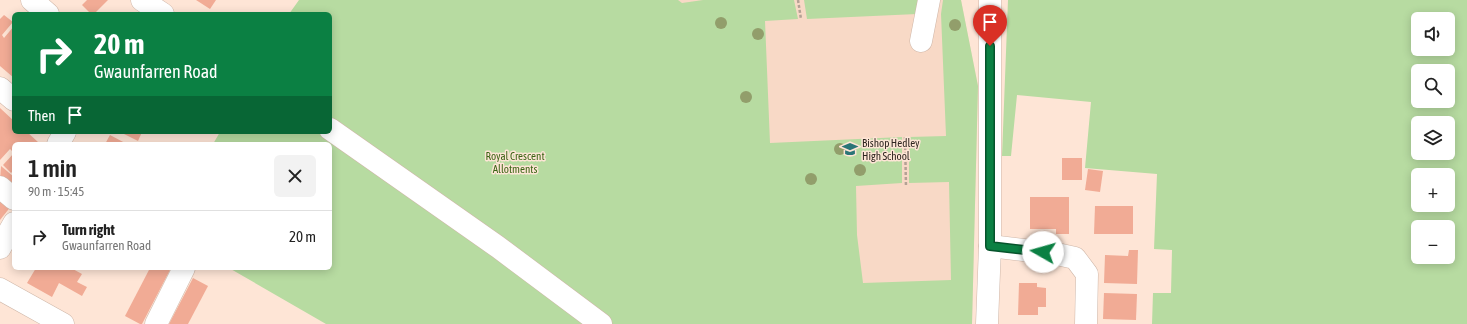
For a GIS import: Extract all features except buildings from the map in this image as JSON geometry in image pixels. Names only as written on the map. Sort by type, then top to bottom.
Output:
[{"type":"street","points":[[32,0],[46,12]]},
{"type":"street","points":[[132,12],[139,0]]},
{"type":"street","points":[[142,0],[160,12]]},
{"type":"street","points":[[921,41],[929,0]]},
{"type":"street","points":[[987,324],[990,246],[990,0]]},
{"type":"street","points":[[0,88],[12,98]]},
{"type":"street","points":[[332,130],[498,247],[601,324]]},
{"type":"street","points":[[0,187],[12,196]]},
{"type":"street","points":[[0,248],[12,227]]},
{"type":"street","points":[[990,246],[1057,254],[1075,258],[1087,274],[1086,324]]},
{"type":"street","points":[[156,324],[183,270]]},
{"type":"street","points":[[0,289],[63,324]]},
{"type":"path","points":[[798,0],[801,19]]},
{"type":"path","points":[[905,137],[906,187]]},
{"type":"shaded area","name":"Bishop Hedley High School","points":[[605,0],[961,0],[978,86],[972,324],[866,324]]},
{"type":"green space","name":"Royal Crescent Allotments","points":[[299,0],[678,0],[682,3],[703,0],[794,0],[798,19],[765,21],[770,143],[902,137],[902,183],[856,186],[857,235],[863,283],[951,280],[949,182],[909,183],[909,137],[946,136],[941,14],[943,0],[961,0],[978,86],[972,324],[326,324],[232,270],[332,270],[332,142],[214,142],[219,134],[332,134],[332,12],[290,12]]},
{"type":"green space","points":[[804,0],[921,0],[917,14],[807,19]]},
{"type":"green space","points":[[1008,0],[1467,0],[1467,324],[1152,324],[1153,293],[1171,293],[1172,250],[1154,249],[1157,174],[1085,168],[1091,102],[1017,95],[1011,156],[1002,156]]},
{"type":"place","name":"Bishop Hedley High School","points":[[850,149]]},
{"type":"route","points":[[990,46],[990,246],[1043,252]]}]
